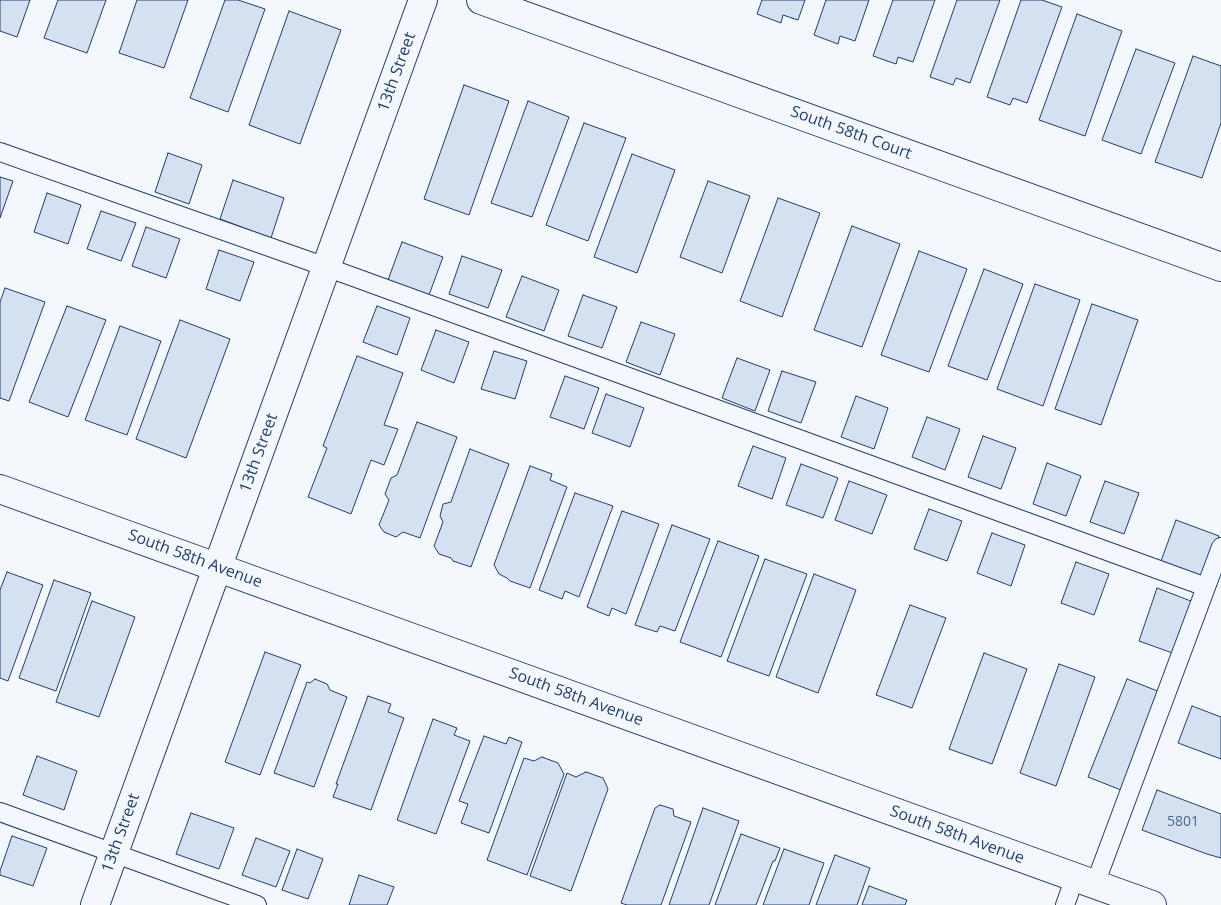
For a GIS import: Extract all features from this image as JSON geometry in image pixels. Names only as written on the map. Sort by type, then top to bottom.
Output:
[{"type":"street","name":"13th Street","points":[[95,905],[423,0]]},
{"type":"street","name":"South 58th Court","points":[[481,0],[1221,266]]},
{"type":"street","name":"South 58th Avenue","points":[[0,489],[1152,905]]},
{"type":"lane","points":[[0,152],[326,267],[1206,587]]},
{"type":"lane","points":[[1065,905],[1085,881],[1221,547]]},
{"type":"lane","points":[[0,812],[257,905]]},
{"type":"building","points":[[0,0],[30,0],[17,37],[0,31]]},
{"type":"building","points":[[58,0],[106,0],[87,53],[44,38]]},
{"type":"building","points":[[137,0],[188,0],[164,68],[119,53]]},
{"type":"building","points":[[225,0],[238,0],[265,9],[228,112],[190,98]]},
{"type":"building","points":[[762,0],[805,0],[798,20],[783,15],[781,23],[757,14]]},
{"type":"building","points":[[826,0],[869,0],[855,41],[840,36],[838,44],[814,35]]},
{"type":"building","points":[[893,0],[935,0],[913,62],[898,57],[896,64],[873,56]]},
{"type":"building","points":[[957,0],[1000,0],[970,83],[956,78],[953,85],[930,77]]},
{"type":"building","points":[[1021,0],[1042,0],[1062,7],[1027,103],[1013,98],[1010,105],[987,97]]},
{"type":"building","points":[[289,11],[341,30],[300,144],[249,125]]},
{"type":"building","points":[[1077,14],[1122,31],[1085,136],[1039,120]]},
{"type":"building","points":[[1136,49],[1175,63],[1141,154],[1102,140]]},
{"type":"building","points":[[1193,56],[1221,66],[1221,123],[1202,178],[1155,162]]},
{"type":"building","points":[[464,85],[509,101],[469,215],[424,199]]},
{"type":"building","points":[[528,101],[569,117],[532,217],[491,203]]},
{"type":"building","points":[[584,123],[626,138],[588,241],[546,225]]},
{"type":"building","points":[[168,153],[202,165],[189,204],[155,192]]},
{"type":"building","points":[[632,154],[675,170],[637,273],[594,257]]},
{"type":"building","points":[[0,177],[13,181],[0,218]]},
{"type":"building","points":[[233,180],[284,198],[271,238],[220,219]]},
{"type":"building","points":[[708,181],[750,196],[722,273],[680,257]]},
{"type":"building","points":[[47,193],[81,205],[68,244],[34,232]]},
{"type":"building","points":[[778,198],[820,213],[782,317],[740,301]]},
{"type":"building","points":[[101,211],[136,223],[121,261],[87,249]]},
{"type":"building","points":[[852,226],[900,244],[862,347],[814,330]]},
{"type":"building","points":[[146,227],[180,239],[166,278],[132,266]]},
{"type":"building","points":[[402,242],[443,257],[429,295],[388,280]]},
{"type":"building","points":[[219,250],[254,262],[240,301],[206,289]]},
{"type":"building","points":[[919,251],[967,269],[929,372],[881,355]]},
{"type":"building","points":[[462,256],[502,270],[488,308],[449,294]]},
{"type":"building","points":[[984,269],[1023,284],[987,380],[948,366]]},
{"type":"building","points":[[522,276],[559,290],[544,331],[506,317]]},
{"type":"building","points":[[1035,284],[1080,300],[1043,406],[997,389]]},
{"type":"building","points":[[5,288],[45,302],[9,401],[0,398],[0,302]]},
{"type":"building","points":[[583,295],[617,307],[602,348],[568,336]]},
{"type":"building","points":[[1092,304],[1138,320],[1101,425],[1055,409]]},
{"type":"building","points":[[67,306],[106,320],[68,417],[29,402]]},
{"type":"building","points":[[377,306],[410,318],[397,355],[363,342]]},
{"type":"building","points":[[180,320],[230,339],[186,458],[136,439]]},
{"type":"building","points":[[641,322],[675,334],[660,375],[626,362]]},
{"type":"building","points":[[120,326],[161,341],[127,435],[85,420]]},
{"type":"building","points":[[436,330],[469,342],[454,383],[421,370]]},
{"type":"building","points":[[494,351],[527,361],[515,399],[481,389]]},
{"type":"building","points":[[357,356],[403,373],[384,425],[398,429],[384,465],[371,460],[351,514],[308,497],[327,448],[323,446]]},
{"type":"building","points":[[737,358],[770,370],[755,411],[722,398]]},
{"type":"building","points":[[782,371],[816,382],[801,423],[768,411]]},
{"type":"building","points":[[565,376],[599,388],[584,429],[550,417]]},
{"type":"building","points":[[606,394],[644,408],[630,447],[592,433]]},
{"type":"building","points":[[856,396],[888,408],[874,449],[841,437]]},
{"type":"building","points":[[927,417],[960,429],[945,470],[912,457]]},
{"type":"building","points":[[417,422],[457,437],[420,538],[403,532],[396,537],[384,532],[379,525],[389,500],[385,494],[391,478],[397,475]]},
{"type":"building","points":[[983,436],[1016,448],[1001,489],[968,477]]},
{"type":"building","points":[[753,446],[786,458],[772,499],[738,486]]},
{"type":"building","points":[[470,449],[509,464],[471,567],[439,554],[434,546],[443,522],[440,516],[443,504],[451,502]]},
{"type":"building","points":[[1047,463],[1081,476],[1066,516],[1033,504]]},
{"type":"building","points":[[801,464],[838,478],[823,518],[786,505]]},
{"type":"building","points":[[530,466],[552,474],[550,480],[567,487],[530,588],[510,581],[499,574],[494,565]]},
{"type":"building","points":[[849,481],[887,495],[872,534],[835,520]]},
{"type":"building","points":[[1105,481],[1139,493],[1124,534],[1090,522]]},
{"type":"building","points":[[575,493],[613,506],[579,597],[565,591],[562,599],[539,590]]},
{"type":"building","points":[[929,509],[962,521],[947,561],[914,549]]},
{"type":"building","points":[[622,511],[659,524],[626,614],[612,608],[609,616],[587,607]]},
{"type":"building","points":[[1176,520],[1219,536],[1204,577],[1161,561]]},
{"type":"building","points":[[672,525],[710,539],[675,631],[660,626],[657,632],[635,625]]},
{"type":"building","points":[[992,533],[1025,545],[1011,586],[977,573]]},
{"type":"building","points":[[718,541],[759,556],[721,657],[680,642]]},
{"type":"building","points":[[765,559],[807,574],[769,676],[727,661]]},
{"type":"building","points":[[1076,562],[1109,574],[1094,615],[1061,603]]},
{"type":"building","points":[[7,572],[43,585],[8,681],[0,678],[0,590]]},
{"type":"building","points":[[814,574],[856,590],[818,693],[776,677]]},
{"type":"building","points":[[54,580],[91,593],[56,691],[19,678]]},
{"type":"building","points":[[1157,588],[1196,603],[1178,655],[1139,641]]},
{"type":"building","points":[[92,601],[135,617],[99,717],[56,702]]},
{"type":"building","points":[[910,605],[946,618],[912,708],[876,695]]},
{"type":"building","points":[[265,652],[301,665],[260,775],[225,762]]},
{"type":"building","points":[[984,653],[1027,669],[992,764],[949,749]]},
{"type":"building","points":[[1059,664],[1095,677],[1056,786],[1020,773]]},
{"type":"building","points":[[315,679],[327,684],[330,690],[347,697],[314,787],[274,773],[307,682],[310,683]]},
{"type":"building","points":[[1127,679],[1165,694],[1126,792],[1088,777]]},
{"type":"building","points":[[368,696],[391,704],[388,712],[404,718],[371,810],[333,797]]},
{"type":"building","points":[[1192,706],[1221,717],[1221,759],[1178,743]]},
{"type":"building","points":[[433,719],[457,728],[454,735],[470,741],[436,834],[397,820]]},
{"type":"building","points":[[484,736],[506,744],[509,737],[522,742],[489,833],[461,823],[468,804],[459,801]]},
{"type":"building","points":[[37,756],[77,771],[64,810],[23,795]]},
{"type":"building","points":[[542,757],[558,763],[564,774],[527,875],[487,860],[524,758],[534,761]]},
{"type":"building","points":[[586,772],[603,778],[608,789],[571,891],[530,876],[567,773],[576,777]]},
{"type":"building","points":[[1157,790],[1221,814],[1221,858],[1142,830]]},
{"type":"building","points":[[660,805],[673,809],[674,816],[691,822],[661,905],[627,905],[621,903],[655,808]]},
{"type":"building","points":[[703,808],[739,821],[709,905],[669,905]]},
{"type":"building","points":[[191,813],[234,828],[219,869],[176,854]]},
{"type":"building","points":[[741,834],[780,848],[756,905],[715,905]]},
{"type":"building","points":[[12,836],[47,848],[33,886],[0,875]]},
{"type":"building","points":[[256,838],[290,851],[276,887],[242,875]]},
{"type":"building","points":[[297,849],[323,859],[308,899],[282,890]]},
{"type":"building","points":[[784,849],[824,863],[809,905],[763,905]]},
{"type":"building","points":[[835,855],[870,868],[857,905],[816,905]]},
{"type":"building","points":[[359,875],[394,887],[387,905],[349,905]]},
{"type":"building","points":[[869,886],[907,900],[905,905],[862,905]]}]
